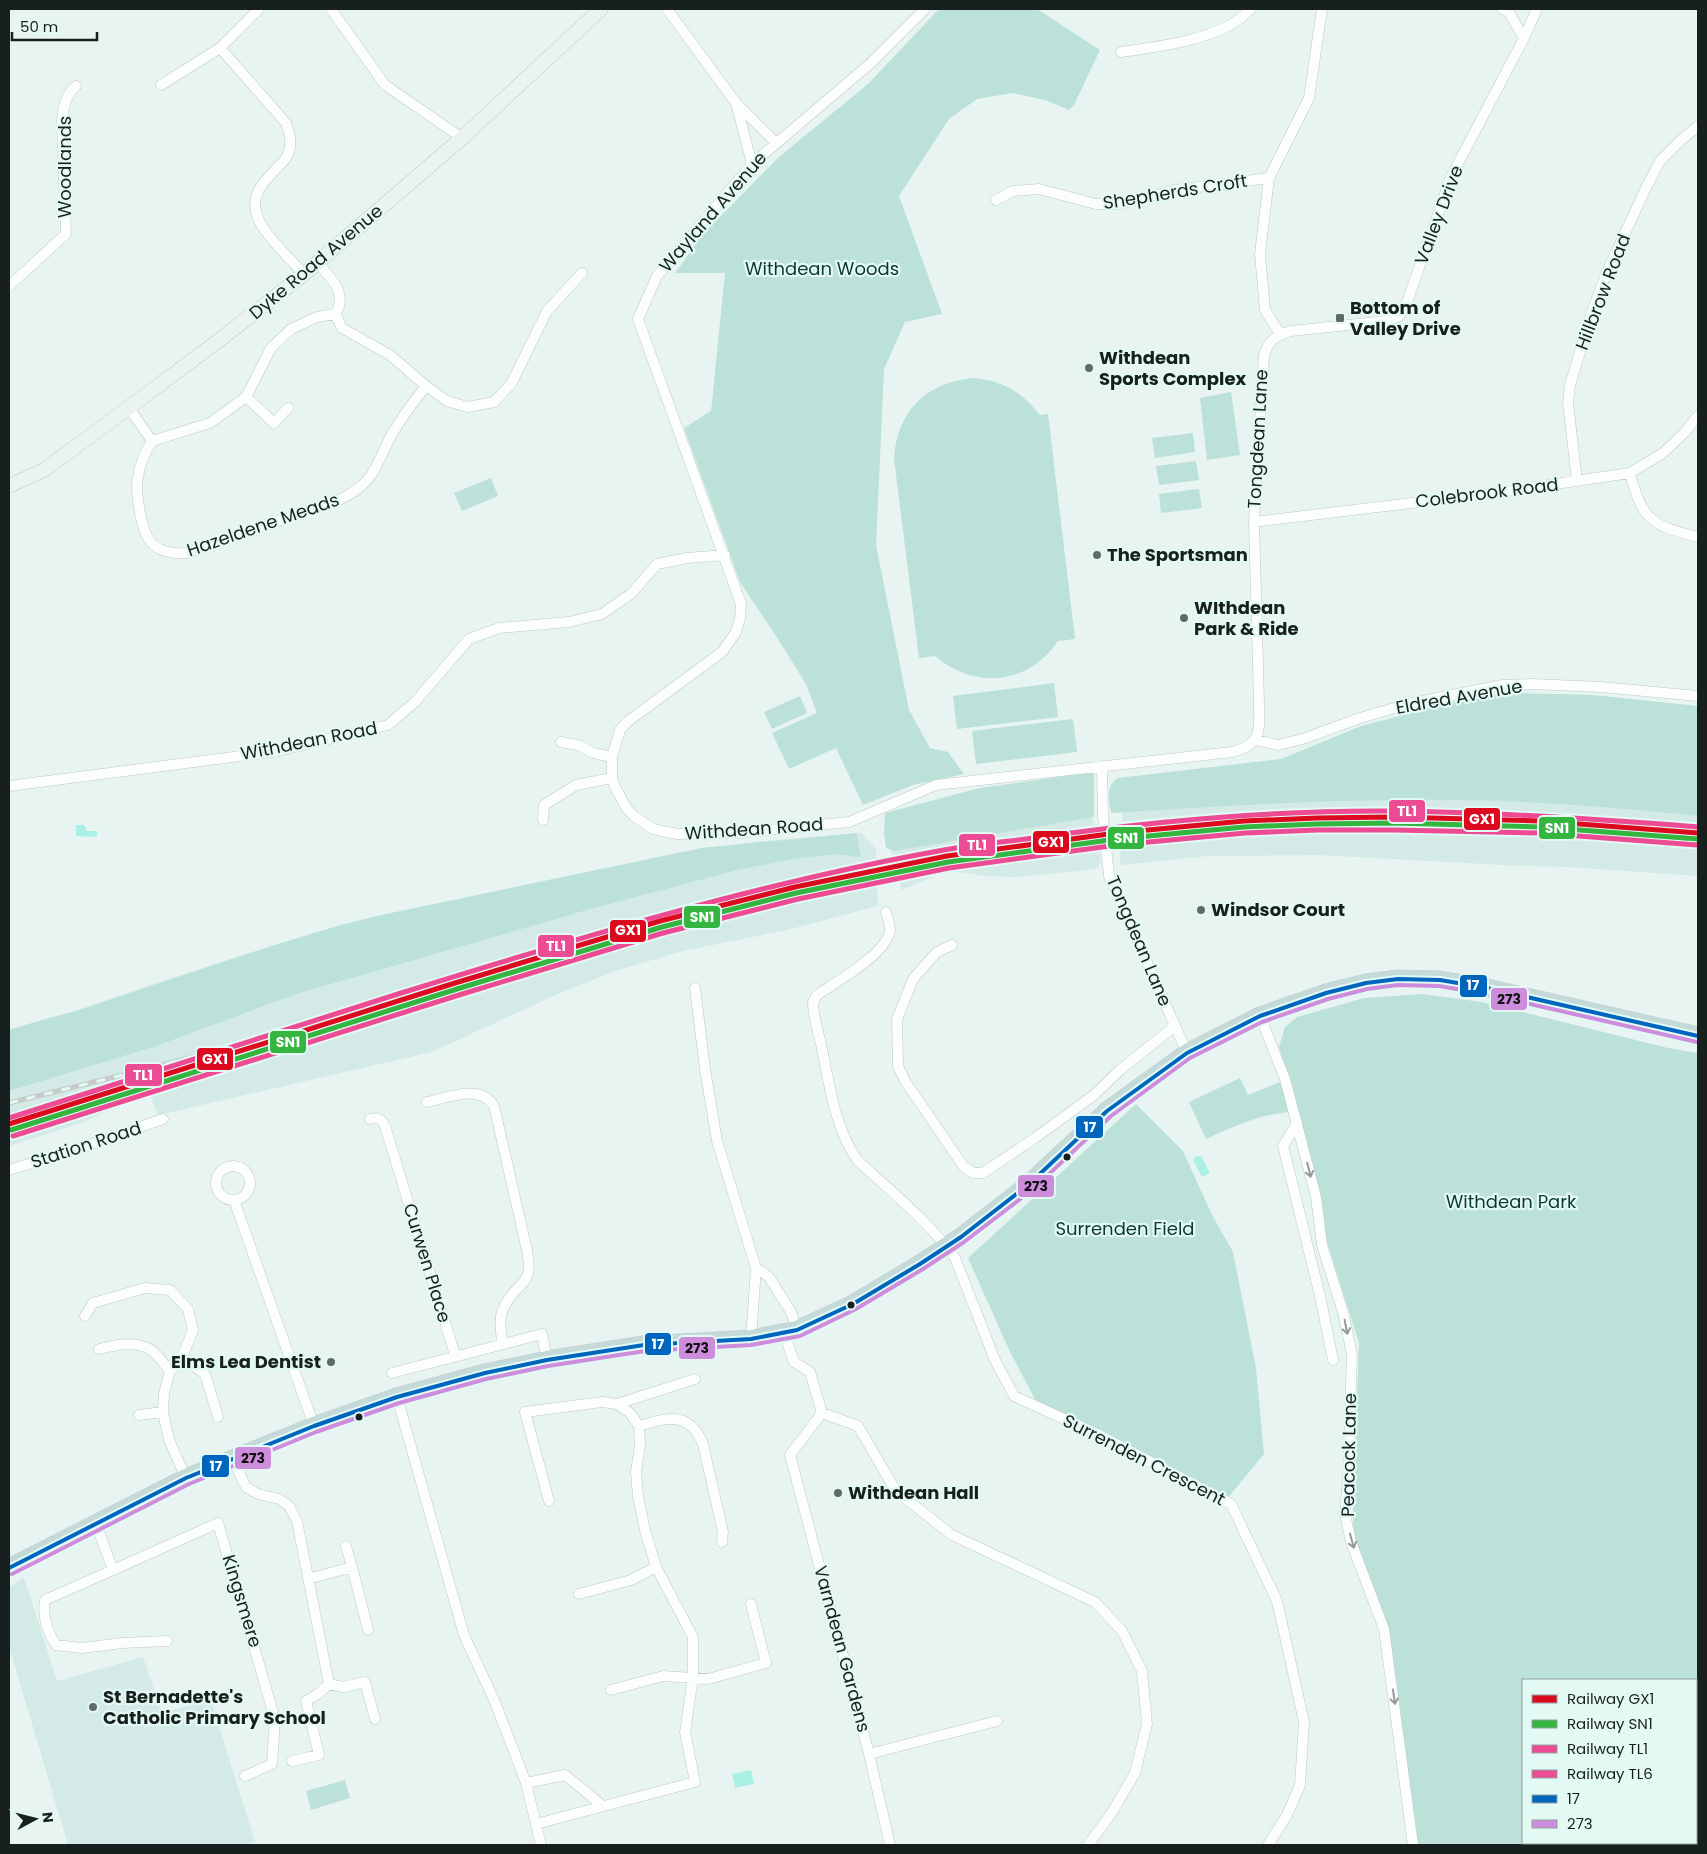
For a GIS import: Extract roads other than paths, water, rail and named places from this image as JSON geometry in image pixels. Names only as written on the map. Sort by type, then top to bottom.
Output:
[{"type":"highway","points":[[9,1568],[186,1478],[314,1426],[398,1397],[485,1373],[546,1360],[644,1345],[752,1339],[791,1331],[853,1304],[947,1246],[1028,1185],[1107,1111],[1187,1053],[1260,1016],[1326,993],[1366,983],[1403,979],[1440,980],[1487,988],[1698,1036]]},
{"type":"street","points":[[161,85],[220,48],[259,9]]},
{"type":"street","points":[[331,9],[385,85],[462,138]]},
{"type":"street","name":"Dyke Road Avenue","points":[[9,486],[44,470],[218,341],[304,274],[462,138],[600,9]]},
{"type":"street","points":[[667,9],[736,103],[775,142]]},
{"type":"street","name":"Wayland Avenue","points":[[725,555],[638,319],[657,276],[752,164],[775,142],[871,63],[925,9]]},
{"type":"street","points":[[1121,52],[1193,39],[1230,25],[1252,9]]},
{"type":"street","points":[[1280,334],[1265,310],[1260,254],[1269,178],[1309,98],[1322,9]]},
{"type":"street","name":"Valley Drive","points":[[1280,334],[1291,331],[1386,321],[1399,316],[1406,305],[1450,177],[1524,38],[1537,9]]},
{"type":"street","points":[[1509,10],[1524,38]]},
{"type":"street","points":[[220,48],[286,123],[291,135],[287,158],[260,185],[256,196],[255,211],[261,226],[304,274]]},
{"type":"street","name":"Woodlands","points":[[9,286],[66,234],[62,120],[63,110],[71,90],[76,86]]},
{"type":"street","points":[[736,103],[752,164]]},
{"type":"street","name":"Hillbrow Road","points":[[1577,481],[1568,403],[1570,385],[1593,309],[1607,272],[1644,190],[1660,161],[1698,126]]},
{"type":"street","name":"Shepherds Croft","points":[[996,200],[1013,191],[1039,189],[1096,204],[1119,204],[1175,190],[1269,178]]},
{"type":"street","points":[[317,262],[336,284],[340,292],[341,301],[335,314]]},
{"type":"street","points":[[335,314],[342,328],[390,355],[426,386],[447,401],[468,407],[494,402],[511,384],[547,311],[582,273]]},
{"type":"street","points":[[129,408],[152,441],[210,423],[246,397],[271,348],[291,330],[317,317],[335,314]]},
{"type":"street","name":"Tongdean Lane","points":[[1256,740],[1259,727],[1259,703],[1254,522],[1264,355],[1268,342],[1280,334]]},
{"type":"street","name":"Hazeldene Meads","points":[[152,441],[142,459],[137,478],[140,514],[150,542],[172,554],[186,553],[356,491],[370,479],[391,435],[426,386]]},
{"type":"street","points":[[246,397],[274,423],[288,408]]},
{"type":"street","name":"Colebrook Road","points":[[1254,522],[1630,473],[1663,453],[1684,433],[1698,416]]},
{"type":"street","points":[[1630,473],[1636,496],[1650,518],[1670,530],[1698,537]]},
{"type":"street","name":"Withdean Road","points":[[9,786],[279,751],[388,725],[416,702],[469,639],[500,628],[569,622],[602,614],[632,592],[656,564],[688,558],[725,555],[742,604],[736,632],[722,652],[627,722],[620,730],[612,757],[612,778],[620,797],[634,816],[653,828],[676,834],[736,833],[849,822],[936,785],[1105,765]]},
{"type":"street","name":"Eldred Avenue","points":[[1256,740],[1278,745],[1306,738],[1360,718],[1408,704],[1503,685],[1532,684],[1600,687],[1698,696]]},
{"type":"street","points":[[1105,765],[1232,752],[1246,748],[1256,740]]},
{"type":"street","points":[[561,742],[578,745],[593,754],[612,757]]},
{"type":"street","name":"Tongdean Lane","points":[[1105,765],[1103,816],[1109,876],[1187,1053]]},
{"type":"street","points":[[543,820],[544,805],[576,785],[612,778]]},
{"type":"street","name":"Surrenden Crescent","points":[[886,912],[890,932],[882,947],[817,995],[813,1002],[832,1096],[851,1151],[858,1161],[947,1246],[955,1258],[995,1360],[1014,1396],[1097,1434],[1231,1504],[1277,1601],[1304,1722],[1300,1785],[1287,1815],[1268,1845]]},
{"type":"street","points":[[952,945],[937,952],[913,979],[897,1019],[898,1066],[904,1081],[939,1132],[964,1167],[972,1173],[983,1173],[1064,1117],[1094,1095],[1120,1070],[1175,1026]]},
{"type":"street","points":[[695,988],[705,1069],[717,1141],[756,1268],[752,1339]]},
{"type":"street","name":"Peacock Lane","points":[[1260,1016],[1285,1078],[1316,1197],[1322,1246],[1344,1312],[1352,1354],[1345,1514],[1351,1542],[1384,1629],[1413,1845]]},
{"type":"street","points":[[427,1102],[474,1092],[485,1096],[494,1106],[527,1250],[529,1268],[524,1282],[506,1301],[503,1308],[500,1323],[503,1344]]},
{"type":"street","name":"Curwen Place","points":[[370,1118],[381,1120],[385,1126],[455,1355]]},
{"type":"street","name":"Station Road","points":[[9,1170],[163,1119]]},
{"type":"street","points":[[1297,1123],[1283,1146],[1320,1296],[1333,1360]]},
{"type":"street","points":[[234,1200],[314,1426]]},
{"type":"street","points":[[756,1268],[769,1277],[790,1312],[794,1362],[810,1372],[822,1413],[858,1426],[896,1491],[952,1535],[1095,1602],[1122,1631],[1142,1671],[1147,1724],[1135,1774],[1111,1814],[1088,1845]]},
{"type":"street","points":[[85,1316],[93,1303],[145,1288],[170,1290],[188,1309],[193,1330],[182,1358],[170,1371],[164,1393],[163,1412],[169,1440],[186,1478]]},
{"type":"street","points":[[392,1373],[455,1355],[542,1334],[546,1360]]},
{"type":"street","points":[[99,1350],[116,1345],[140,1345],[152,1350],[170,1371]]},
{"type":"street","points":[[182,1358],[205,1374],[218,1417]]},
{"type":"street","points":[[549,1501],[525,1412],[602,1402],[617,1404],[695,1378]]},
{"type":"street","points":[[398,1397],[464,1634],[496,1702],[526,1783],[541,1845]]},
{"type":"street","points":[[536,1824],[695,1782],[684,1732],[693,1678],[693,1637],[656,1567],[645,1530],[638,1496],[636,1472],[640,1445],[639,1426],[630,1413],[617,1404]]},
{"type":"street","points":[[139,1415],[163,1412]]},
{"type":"street","name":"Varndean Gardens","points":[[822,1413],[790,1454],[869,1754],[890,1845]]},
{"type":"street","points":[[639,1426],[661,1419],[673,1418],[684,1421],[698,1434],[724,1532],[722,1542]]},
{"type":"street","points":[[232,1458],[246,1487],[258,1494],[278,1499],[290,1506],[297,1521],[329,1684]]},
{"type":"street","name":"Kingsmere","points":[[167,1641],[122,1643],[82,1648],[56,1645],[48,1633],[43,1612],[45,1600],[218,1523],[275,1719],[272,1764],[245,1776]]},
{"type":"street","points":[[96,1524],[112,1570]]},
{"type":"street","points":[[346,1546],[368,1630]]},
{"type":"street","points":[[308,1579],[352,1567]]},
{"type":"street","points":[[579,1594],[631,1580],[656,1567]]},
{"type":"street","points":[[611,1690],[663,1676],[708,1678],[766,1663],[751,1604]]},
{"type":"street","points":[[329,1684],[343,1687],[364,1682],[375,1719]]},
{"type":"street","points":[[292,1761],[319,1755],[306,1701],[318,1694],[329,1684]]},
{"type":"street","points":[[869,1754],[997,1721]]},
{"type":"street","points":[[526,1783],[565,1775],[604,1806]]},
{"type":"railway","points":[[9,1103],[245,1043]]},
{"type":"rail line","name":"TL1","points":[[9,1118],[398,994],[669,913],[875,863],[944,850],[1134,825],[1307,812],[1394,811],[1470,813],[1698,827]]},
{"type":"rail line","name":"GX1","points":[[9,1124],[455,983],[660,921],[795,887],[947,856],[1116,833],[1244,821],[1317,818],[1393,817],[1540,821],[1698,833]]},
{"type":"rail line","name":"SN1","points":[[11,1130],[457,989],[662,927],[796,893],[948,862],[1117,839],[1244,827],[1317,824],[1393,823],[1540,827],[1698,839]]},
{"type":"rail line","name":"TL6","points":[[13,1136],[459,995],[663,933],[798,899],[949,868],[1117,845],[1245,833],[1317,830],[1539,833],[1697,845]]},
{"type":"place","name":"Bottom of Valley Drive","points":[[1340,318]]},
{"type":"place","name":"Withdean Sports Complex","points":[[1089,368]]},
{"type":"place","name":"The Sportsman","points":[[1097,555]]},
{"type":"place","name":"WIthdean Park & Ride","points":[[1184,618]]},
{"type":"place","name":"Windsor Court","points":[[1201,910]]},
{"type":"place","name":"Elms Lea Dentist","points":[[331,1362]]},
{"type":"place","name":"Withdean Hall","points":[[838,1493]]},
{"type":"place","name":"St Bernadette's Catholic Primary School","points":[[93,1707]]},
{"type":"park label","name":"Withdean Woods","points":[[822,269]]},
{"type":"park label","name":"Withdean Park","points":[[1511,1202]]},
{"type":"park label","name":"Surrenden Field","points":[[1125,1229]]}]
